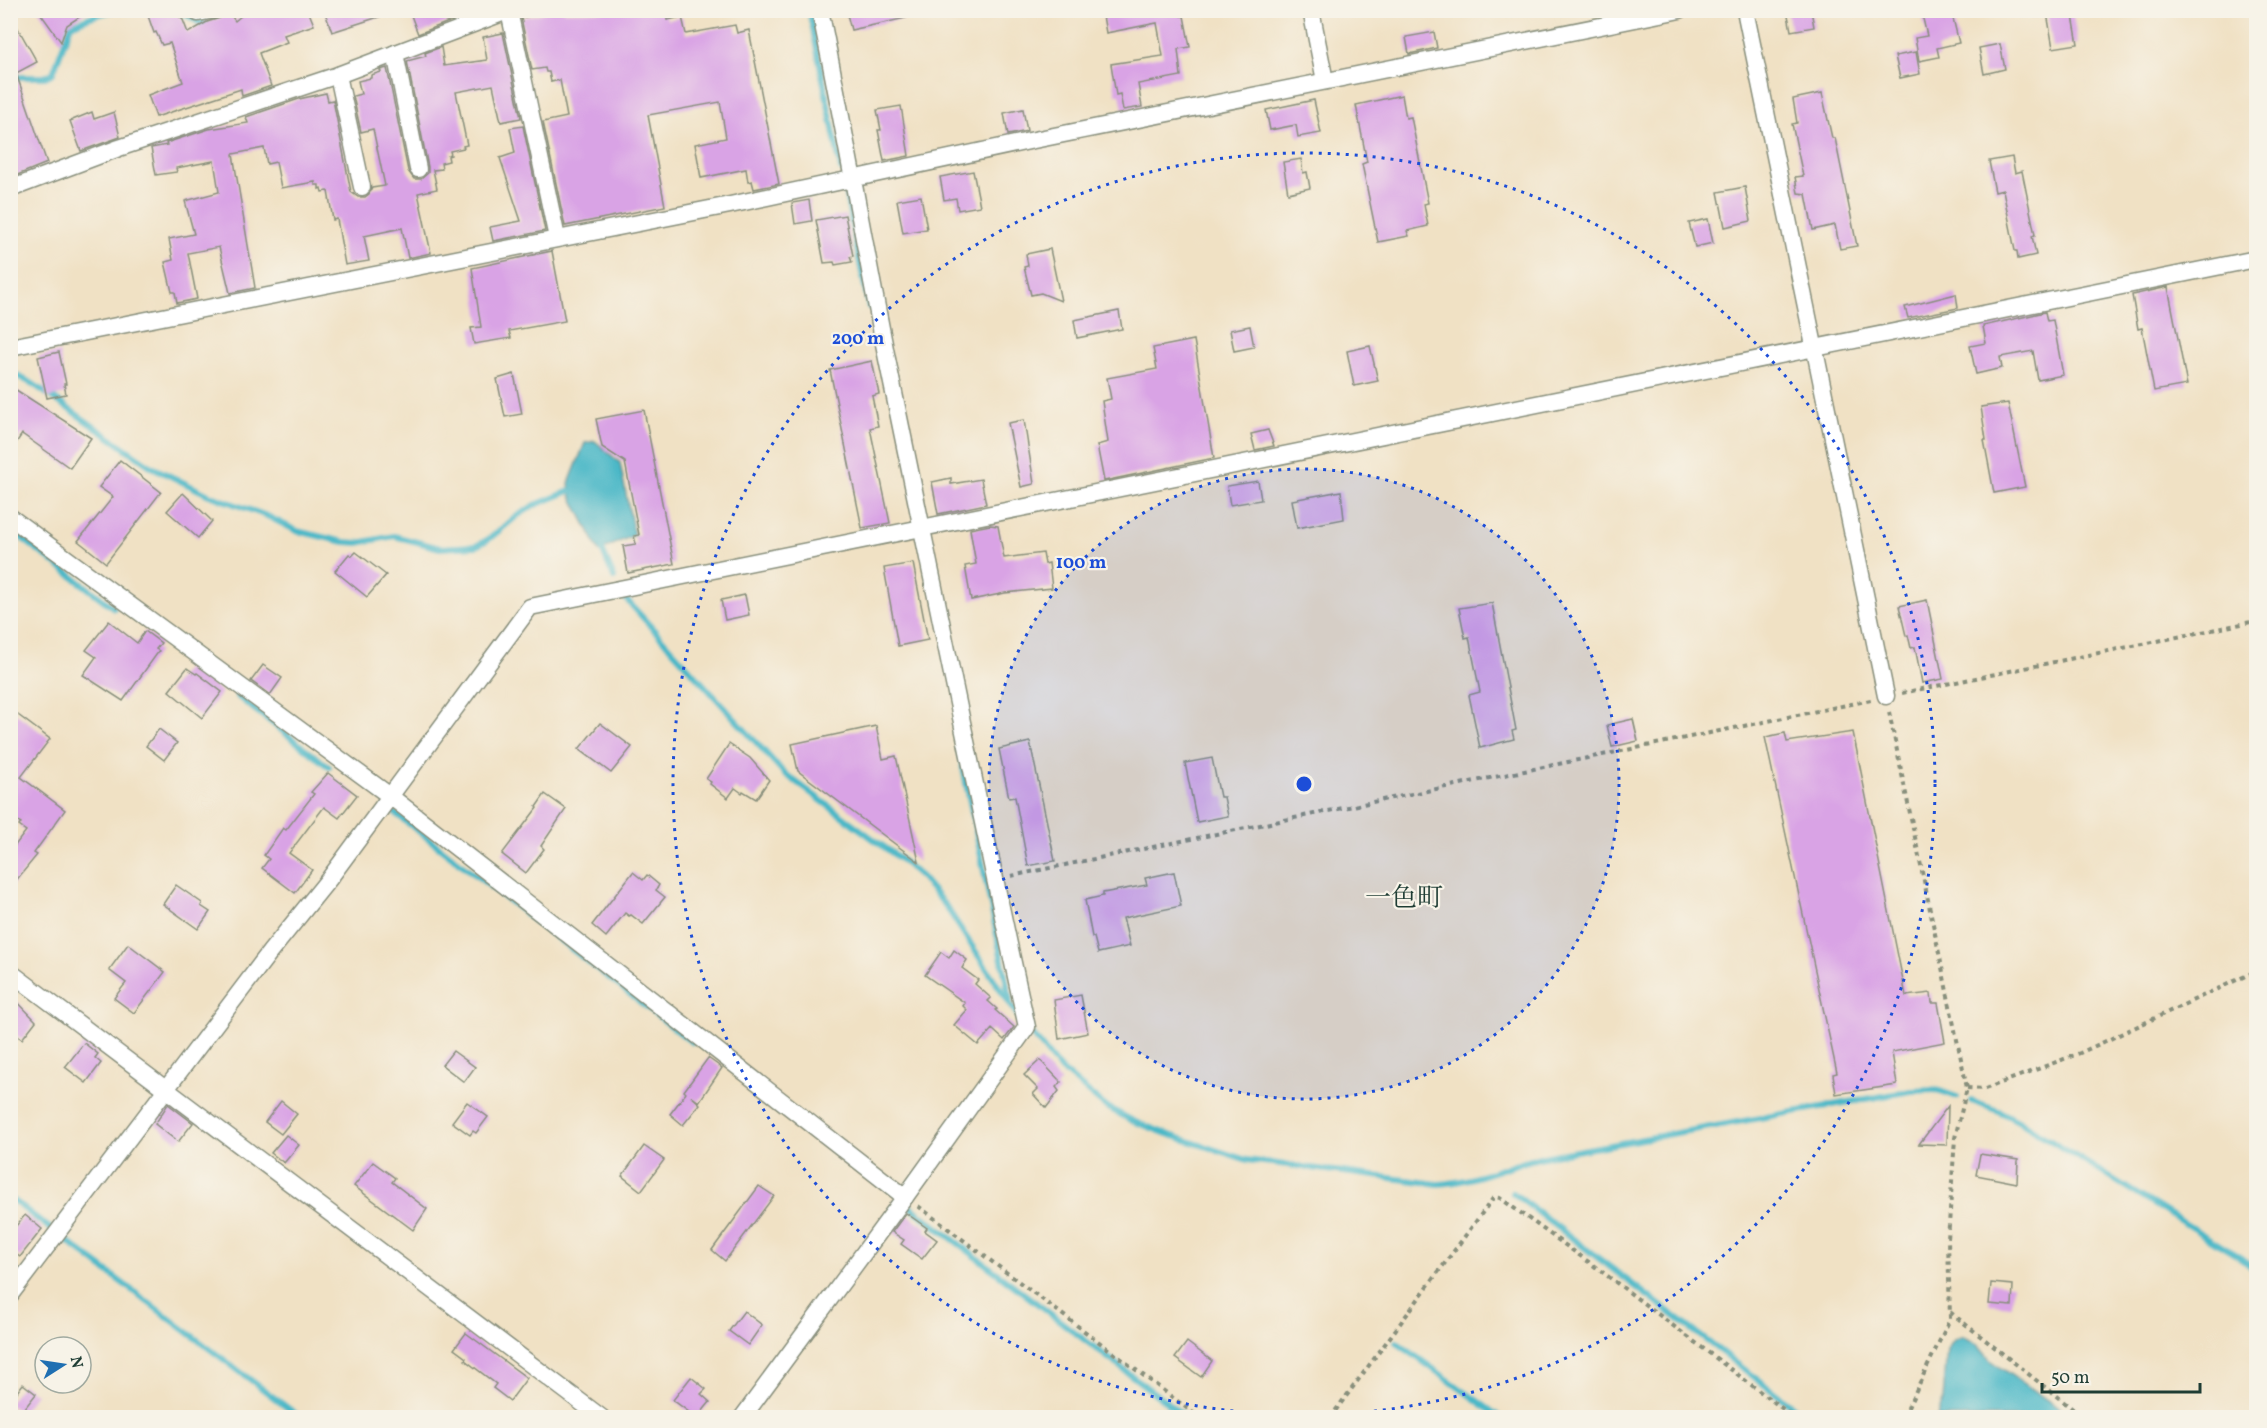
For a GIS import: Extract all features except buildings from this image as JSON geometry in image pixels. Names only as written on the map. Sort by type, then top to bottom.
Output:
[{"type":"street","points":[[193,10],[198,13],[214,10]]},
{"type":"street","points":[[742,1418],[1027,1027],[994,880],[922,528],[820,10]]},
{"type":"street","points":[[1311,10],[1325,81]]},
{"type":"street","points":[[10,347],[854,179],[1034,140],[1680,10]]},
{"type":"street","points":[[1745,10],[1886,696]]},
{"type":"street","points":[[10,189],[119,148],[338,75],[510,11],[557,238]]},
{"type":"street","points":[[395,53],[418,169]]},
{"type":"street","points":[[338,75],[362,187]]},
{"type":"street","points":[[10,1295],[166,1088],[329,879],[530,607],[2256,259]]},
{"type":"street","points":[[10,517],[390,796],[905,1197]]},
{"type":"street","points":[[10,972],[602,1418]]},
{"type":"path","points":[[994,880],[2256,621]]},
{"type":"path","points":[[1886,696],[1967,1088],[1954,1138],[1948,1239],[1950,1319],[1903,1418]]},
{"type":"path","points":[[1967,1088],[1986,1089],[2080,1053],[2256,971]]},
{"type":"path","points":[[905,1197],[1200,1418]]},
{"type":"path","points":[[1330,1418],[1494,1197],[1500,1198],[1597,1268],[1795,1418]]},
{"type":"path","points":[[1950,1311],[2084,1418]]},
{"type":"water","points":[[595,441],[620,463],[634,535],[599,551],[571,496],[569,483],[585,443]]},
{"type":"water","points":[[1963,1336],[1977,1344],[1991,1361],[2067,1414],[2067,1417],[1937,1417],[1943,1401],[1947,1350],[1954,1340]]},
{"type":"waterway","points":[[11,77],[45,77],[53,73],[71,25],[115,10]]},
{"type":"waterway","points":[[178,10],[198,22],[210,25]]},
{"type":"waterway","points":[[809,10],[841,169]]},
{"type":"waterway","points":[[845,190],[869,307]]},
{"type":"waterway","points":[[10,372],[33,384],[152,467],[209,495],[267,516],[297,531],[344,542],[358,543],[394,536],[440,548],[476,546],[535,505],[577,488]]},
{"type":"waterway","points":[[10,529],[114,608]]},
{"type":"waterway","points":[[599,542],[614,578]]},
{"type":"waterway","points":[[625,598],[784,773],[899,858],[921,877],[945,905],[1020,1019]]},
{"type":"waterway","points":[[237,696],[329,767]]},
{"type":"waterway","points":[[956,733],[1010,1000]]},
{"type":"waterway","points":[[386,806],[692,1042]]},
{"type":"waterway","points":[[1033,1035],[1058,1067],[1105,1106],[1133,1121],[1167,1134],[1247,1160],[1438,1184],[1466,1180],[1548,1156],[1911,1091],[1937,1090],[1957,1097]]},
{"type":"waterway","points":[[1971,1101],[1999,1111],[2020,1122],[2241,1258],[2256,1271]]},
{"type":"waterway","points":[[1513,1193],[1808,1418]]},
{"type":"waterway","points":[[10,1198],[301,1418]]},
{"type":"waterway","points":[[908,1205],[1187,1418]]},
{"type":"waterway","points":[[1396,1342],[1501,1418]]},
{"type":"district","name":"一色町","points":[[1404,899]]}]
